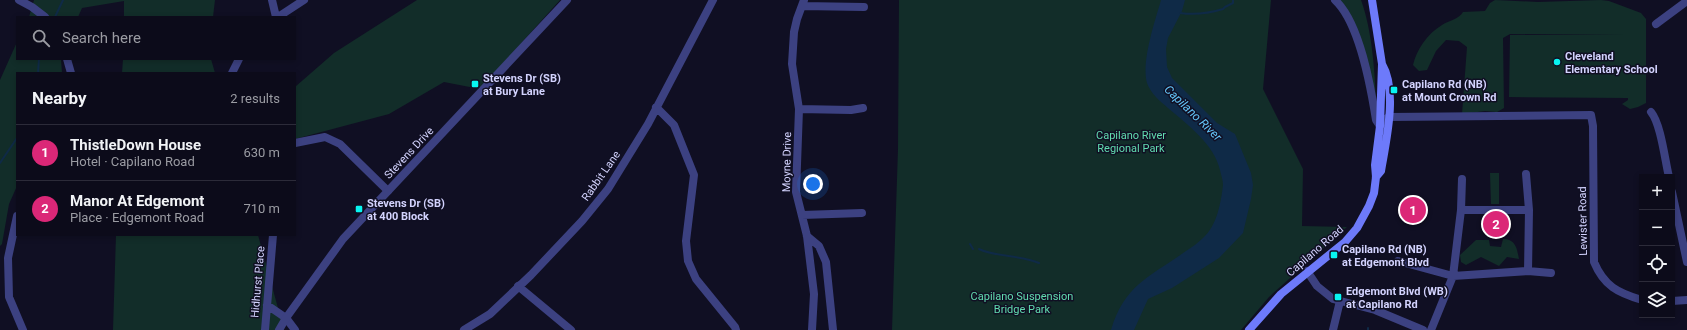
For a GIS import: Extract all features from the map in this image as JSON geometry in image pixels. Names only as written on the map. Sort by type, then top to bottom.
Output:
[{"type":"main road","name":"Capilano Road","points":[[1249,330],[1281,294],[1307,271],[1345,242],[1357,228],[1374,193],[1376,177],[1375,165],[1380,126],[1382,64],[1372,0]]},
{"type":"main road","name":"Capilano Road","points":[[1376,177],[1381,171],[1389,117],[1387,72],[1382,64]]},
{"type":"main road","points":[[1381,89],[1386,101],[1386,111],[1389,117]]},
{"type":"main road","points":[[1380,126],[1382,136],[1380,153],[1383,160]]},
{"type":"street","points":[[19,0],[44,16]]},
{"type":"street","points":[[272,0],[277,16]]},
{"type":"street","points":[[279,16],[304,0]]},
{"type":"street","name":"Stevens Drive","points":[[280,330],[286,318],[343,240],[567,0]]},
{"type":"street","name":"Rabbit Lane","points":[[464,330],[490,314],[546,260],[608,189],[648,124],[713,0]]},
{"type":"street","points":[[1335,0],[1347,15],[1356,34],[1366,67],[1376,120],[1380,126],[1385,119],[1389,117]]},
{"type":"street","points":[[1656,24],[1687,1]]},
{"type":"street","name":"Moyne Drive","points":[[812,330],[814,294],[807,236],[796,192],[799,109],[793,74],[792,50],[797,19],[803,3],[864,7]]},
{"type":"street","points":[[67,60],[71,72]]},
{"type":"street","points":[[232,72],[238,60]]},
{"type":"street","points":[[656,107],[674,125],[694,175],[686,241],[688,261],[696,279],[735,326],[736,330]]},
{"type":"street","points":[[799,109],[851,110],[862,108]]},
{"type":"street","points":[[1651,112],[1655,116],[1658,126],[1668,174]]},
{"type":"street","name":"Lewister Road","points":[[1389,117],[1591,115],[1593,126],[1594,262],[1600,275],[1607,283],[1622,294],[1639,299]]},
{"type":"street","points":[[296,143],[325,137],[340,144],[388,191]]},
{"type":"street","points":[[1526,174],[1529,210],[1528,271]]},
{"type":"street","points":[[1431,330],[1453,276],[1461,210],[1462,179]]},
{"type":"street","points":[[1675,206],[1687,262]]},
{"type":"street","points":[[1461,210],[1529,210]]},
{"type":"street","points":[[802,215],[862,213]]},
{"type":"street","points":[[16,221],[8,258],[9,296],[23,330]]},
{"type":"street","name":"Hidhurst Place","points":[[265,330],[273,236]]},
{"type":"street","points":[[807,236],[819,246],[826,262],[833,330]]},
{"type":"street","points":[[1398,261],[1453,276],[1528,271],[1551,273]]},
{"type":"street","points":[[1307,271],[1317,286],[1333,299],[1374,310],[1404,326],[1423,330]]},
{"type":"street","points":[[518,286],[571,330]]},
{"type":"street","points":[[1675,301],[1687,300]]},
{"type":"street","points":[[1333,330],[1340,301]]},
{"type":"street","points":[[267,305],[286,318],[295,330]]},
{"type":"green space","points":[[34,0],[215,0],[213,16],[124,16],[124,1],[82,8],[78,16],[29,16]]},
{"type":"green space","points":[[417,0],[560,0],[480,89],[444,82],[389,114],[296,139],[296,86],[334,53]]},
{"type":"green space","name":"Capilano River Regional Park","points":[[899,0],[1271,0],[1263,89],[1303,169],[1302,226],[1347,227],[1269,297],[1241,330],[892,330],[898,149]]},
{"type":"green space","points":[[1336,0],[1361,0],[1370,37],[1374,65],[1376,104],[1366,58]]},
{"type":"green space","name":"Cleveland Elementary School","points":[[1495,0],[1538,2],[1601,0],[1609,1],[1641,13],[1646,19],[1646,103],[1630,109],[1622,104],[1628,100],[1628,98],[1509,97],[1510,35],[1623,35],[1510,34],[1503,38],[1504,108],[1497,112],[1485,111],[1462,114],[1467,47],[1459,41],[1446,40],[1436,51],[1427,70],[1419,71],[1413,65],[1423,42],[1437,29],[1463,12],[1485,11],[1490,3]]},
{"type":"green space","points":[[16,44],[16,60],[61,60],[62,72],[16,72],[16,188],[9,204],[2,244],[0,246],[0,80]]},
{"type":"green space","points":[[123,60],[211,60],[215,72],[122,72]]},
{"type":"green space","points":[[1490,173],[1499,173],[1499,204],[1491,204]]},
{"type":"green space","points":[[116,236],[258,236],[284,330],[113,330]]},
{"type":"green space","points":[[1503,239],[1511,241],[1515,245],[1519,259],[1507,257],[1499,266],[1481,257],[1466,265],[1461,262],[1460,255],[1476,240],[1489,240],[1490,246],[1501,247]]},
{"type":"water","name":"Capilano River","points":[[1161,0],[1185,0],[1182,11],[1168,38],[1166,49],[1167,67],[1172,78],[1217,123],[1235,134],[1251,173],[1253,185],[1251,199],[1243,233],[1219,258],[1172,288],[1148,299],[1134,330],[1111,330],[1117,314],[1124,302],[1140,283],[1197,243],[1208,233],[1218,213],[1222,192],[1223,183],[1220,170],[1217,161],[1206,143],[1192,128],[1156,97],[1147,83],[1147,53]]},
{"type":"waterway","points":[[55,16],[63,0]]},
{"type":"waterway","points":[[1180,13],[1207,13],[1223,9],[1233,3],[1233,0]]},
{"type":"waterway","points":[[38,72],[39,60]]},
{"type":"waterway","points":[[0,163],[16,139]]},
{"type":"waterway","points":[[970,244],[973,249]]},
{"type":"waterway","points":[[979,249],[985,252],[1032,260],[1039,263]]},
{"type":"place","name":"Cleveland Elementary School","points":[[1557,62]]},
{"type":"place","name":"Stevens Dr (SB) at Bury Lane","points":[[475,84]]},
{"type":"place","name":"Capilano Rd (NB) at Mount Crown Rd","points":[[1394,90]]},
{"type":"place","name":"Stevens Dr (SB) at 400 Block","points":[[359,209]]},
{"type":"place","name":"ThistleDown House","points":[[1413,210]]},
{"type":"place","name":"Manor At Edgemont","points":[[1496,224]]},
{"type":"place","name":"Capilano Rd (NB) at Edgemont Blvd","points":[[1334,255]]},
{"type":"place","name":"Edgemont Blvd (WB) at Capilano Rd","points":[[1338,297]]},
{"type":"park label","name":"Capilano Suspension Bridge Park","points":[[1022,302]]}]
